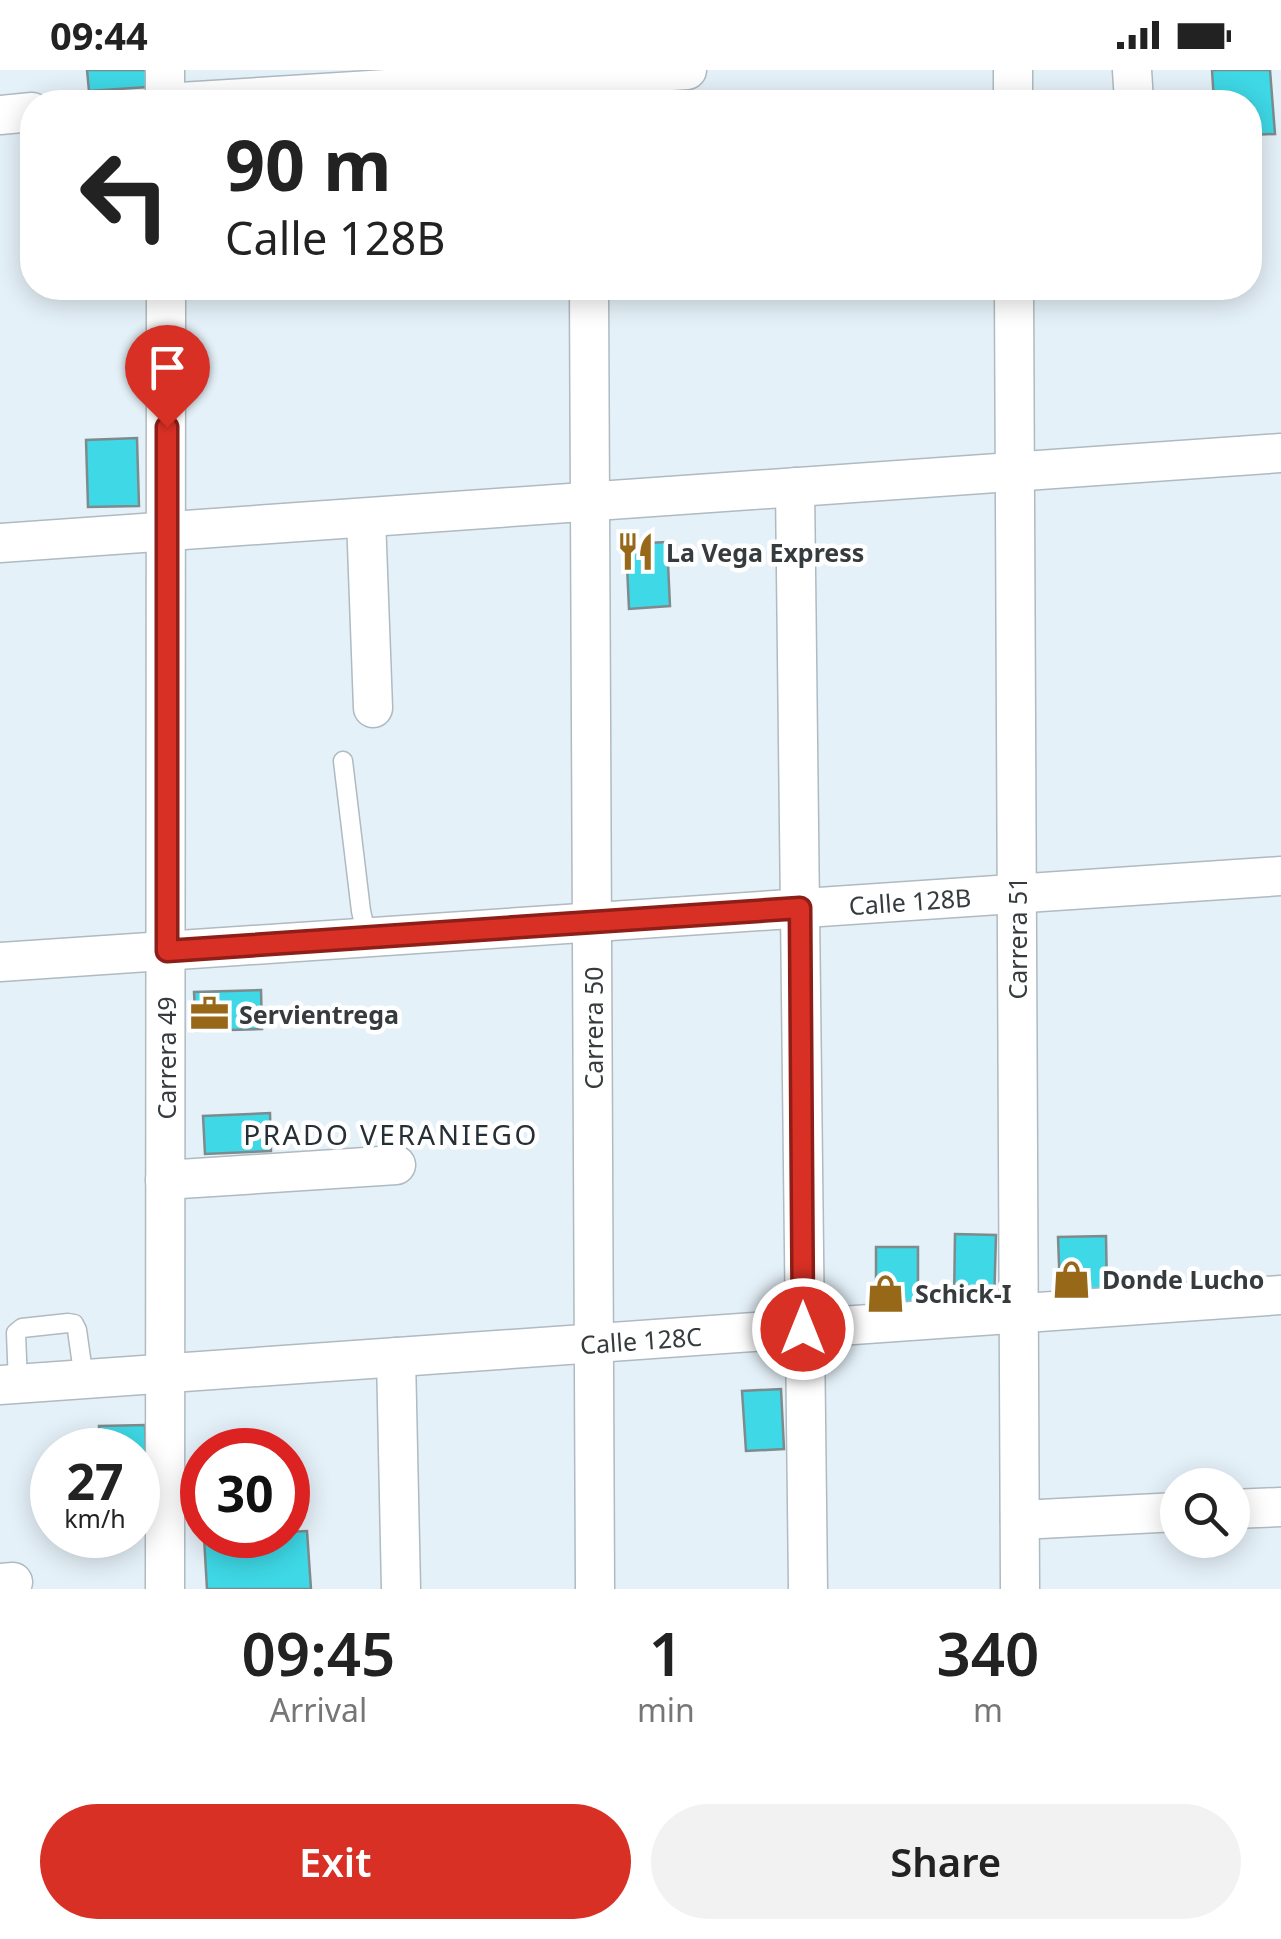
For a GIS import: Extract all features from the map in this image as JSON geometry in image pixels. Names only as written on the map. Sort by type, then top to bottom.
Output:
[{"type":"street","points":[[300,90],[490,76],[588,83],[687,70]]},
{"type":"street","name":"Carrera 49","points":[[166,300],[166,1589]]},
{"type":"street","name":"Carrera 50","points":[[589,300],[595,1589]]},
{"type":"street","name":"Carrera 51","points":[[1014,300],[1020,1589]]},
{"type":"street","points":[[0,543],[1281,453]]},
{"type":"street","points":[[795,487],[808,1589]]},
{"type":"street","points":[[366,518],[373,708]]},
{"type":"street","name":"Calle 128B","points":[[0,962],[1281,876]]},
{"type":"street","points":[[166,1180],[396,1165]]},
{"type":"street","name":"Calle 128C","points":[[9,1385],[1281,1295]]},
{"type":"street","points":[[396,1357],[401,1589]]},
{"type":"street","points":[[1250,1508],[1281,1507]]},
{"type":"street","points":[[1020,1520],[1160,1513]]},
{"type":"lane","points":[[343,761],[367,937]]},
{"type":"lane","points":[[9,1385],[16,1333],[22,1328],[68,1322],[77,1330],[84,1380]]},
{"type":"building","points":[[87,70],[146,70],[148,87],[89,90]]},
{"type":"building","points":[[1212,70],[1270,70],[1275,134],[1262,135],[1262,90],[1213,90]]},
{"type":"building","points":[[137,438],[139,506],[88,507],[86,440]]},
{"type":"building","points":[[667,542],[670,606],[629,609],[626,544]]},
{"type":"building","points":[[261,990],[262,1029],[196,1031],[194,992]]},
{"type":"building","points":[[270,1113],[271,1151],[205,1154],[203,1116]]},
{"type":"building","points":[[955,1234],[996,1235],[994,1304],[954,1304]]},
{"type":"building","points":[[1106,1236],[1107,1290],[1060,1291],[1058,1237]]},
{"type":"building","points":[[876,1247],[918,1247],[918,1304],[876,1304]]},
{"type":"building","points":[[781,1389],[784,1449],[746,1451],[742,1391]]},
{"type":"building","points":[[145,1425],[145,1428],[99,1428]]},
{"type":"building","points":[[205,1558],[309,1558],[311,1589],[207,1589]]},
{"type":"place","name":"La Vega Express","points":[[636,552]]},
{"type":"place","name":"Servientrega","points":[[209,1014]]},
{"type":"place","name":"Donde Lucho","points":[[1072,1279]]},
{"type":"place","name":"Schick-I","points":[[885,1293]]},
{"type":"district","name":"PRADO VERANIEGO","points":[[391,1134]]},
{"type":"route","points":[[167,427],[167,951],[800,908],[803,1329]]}]
